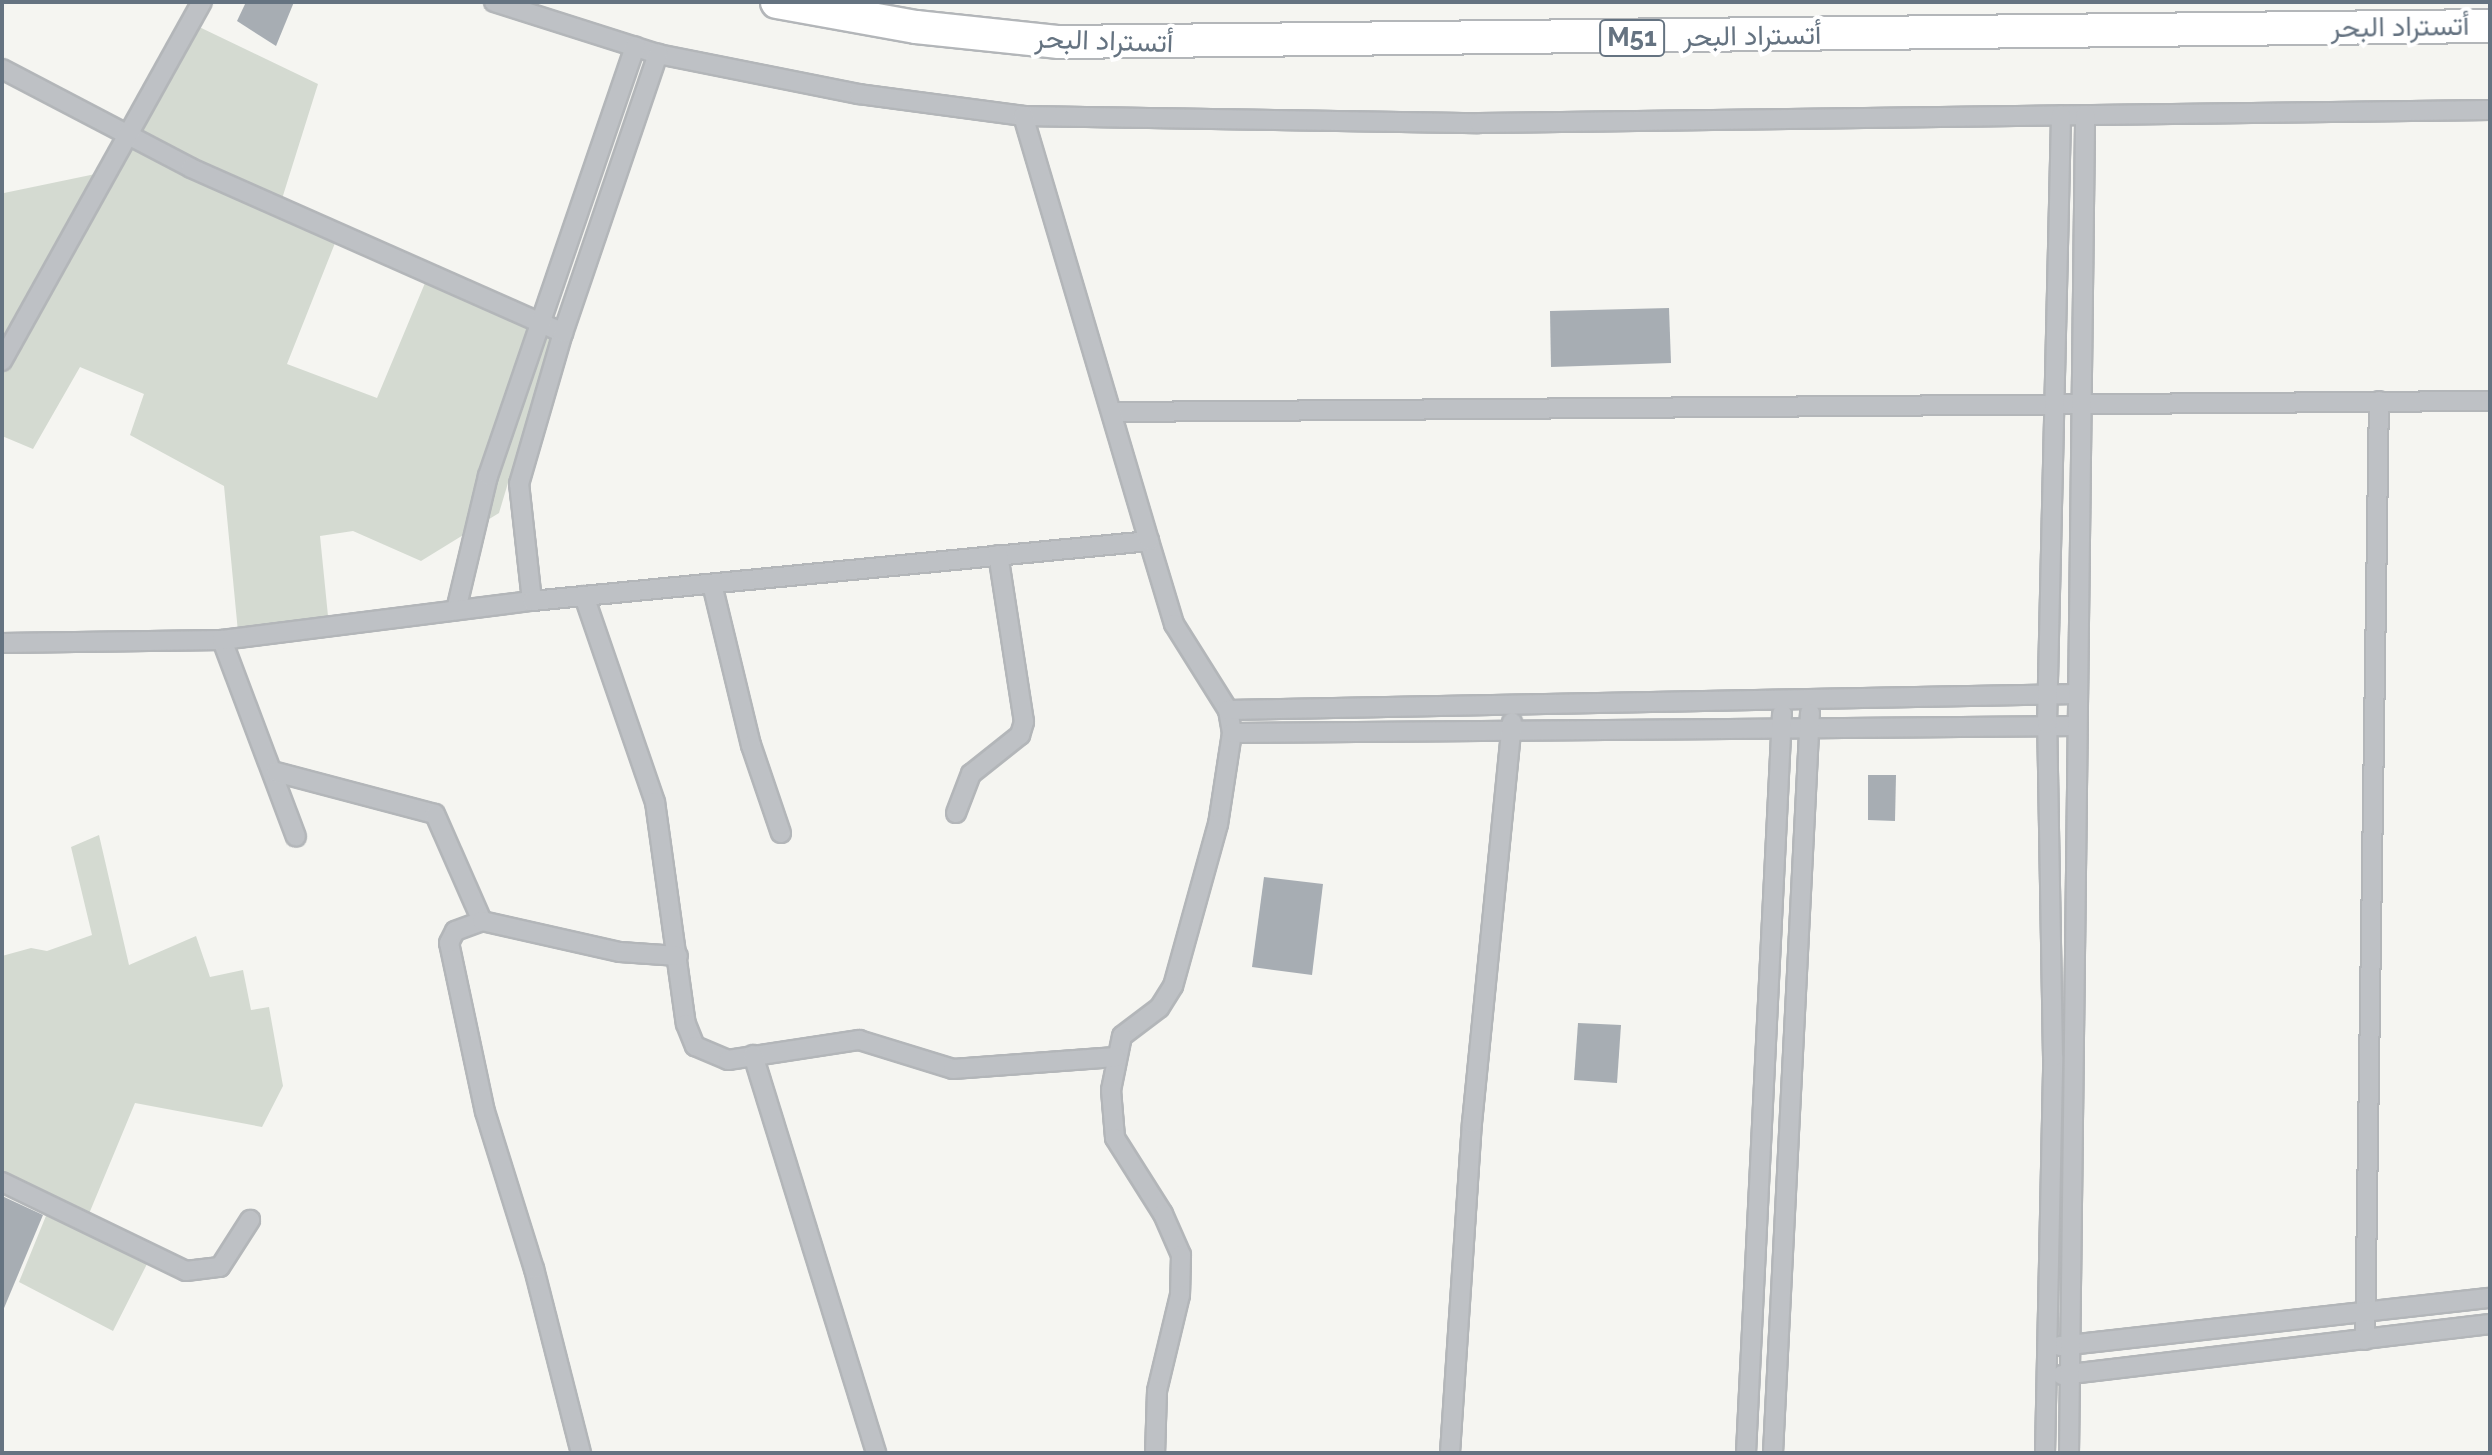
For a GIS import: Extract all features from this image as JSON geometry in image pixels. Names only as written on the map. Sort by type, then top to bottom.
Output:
[{"type":"highway","name":"أتستراد البحر","points":[[777,2],[916,27],[1059,42],[2490,26]]},
{"type":"street","points":[[2,361],[202,2]]},
{"type":"street","points":[[494,2],[658,54],[859,94],[1023,116],[1326,123],[2490,110]]},
{"type":"street","points":[[456,610],[488,476],[635,46]]},
{"type":"street","points":[[532,601],[519,484],[563,333],[658,54]]},
{"type":"street","points":[[2,69],[127,137],[563,333]]},
{"type":"street","points":[[2045,1453],[2053,1057],[2047,724],[2061,115]]},
{"type":"street","points":[[2069,1453],[2085,115]]},
{"type":"street","points":[[1023,116],[1180,637],[1228,710],[1232,733],[1218,824],[1173,986],[1159,1008],[1122,1036],[1116,1057],[1109,1118],[1115,1138],[1163,1214],[1181,1255],[1180,1295],[1157,1391],[1155,1453]]},
{"type":"street","points":[[1113,412],[2080,401],[2490,401]]},
{"type":"street","points":[[2365,1340],[2379,401]]},
{"type":"street","points":[[2,643],[222,640],[532,601],[1149,541]]},
{"type":"street","points":[[956,813],[971,774],[1020,735],[1024,722],[998,555]]},
{"type":"street","points":[[712,584],[751,745],[781,833]]},
{"type":"street","points":[[584,596],[655,802],[695,1046],[710,1057],[753,1055],[846,1040],[953,1069],[1116,1057]]},
{"type":"street","points":[[222,640],[276,772],[296,837]]},
{"type":"street","points":[[1228,710],[2077,694]]},
{"type":"street","points":[[1746,1453],[1781,699]]},
{"type":"street","points":[[1773,1453],[1810,699]]},
{"type":"street","points":[[1450,1453],[1472,1123],[1513,705]]},
{"type":"street","points":[[1232,733],[1782,725],[2077,726]]},
{"type":"street","points":[[276,772],[435,814],[482,921]]},
{"type":"street","points":[[581,1453],[448,959],[455,931],[482,921],[620,952],[678,956]]},
{"type":"street","points":[[753,1055],[876,1453]]},
{"type":"street","points":[[2,1182],[186,1271],[220,1267],[250,1220]]},
{"type":"street","points":[[2047,1346],[2070,1346],[2490,1298]]},
{"type":"street","points":[[2047,1376],[2490,1324]]},
{"type":"shaded area","points":[[193,24],[318,84],[281,202],[339,233],[287,364],[377,398],[430,271],[556,322],[499,513],[421,561],[353,531],[320,536],[328,616],[238,632],[224,486],[130,435],[144,394],[80,367],[33,449],[2,436],[4,193],[105,172]]},
{"type":"shaded area","points":[[99,835],[129,965],[196,936],[210,977],[243,970],[251,1010],[269,1007],[283,1086],[262,1127],[135,1103],[86,1221],[147,1264],[113,1331],[19,1282],[50,1206],[2,1185],[2,956],[31,948],[47,951],[92,935],[71,847]]},
{"type":"building","points":[[246,2],[294,2],[276,46],[237,21]]},
{"type":"building","points":[[1669,308],[1671,363],[1551,367],[1550,311]]},
{"type":"building","points":[[1868,775],[1896,775],[1895,821],[1868,820]]},
{"type":"building","points":[[1264,877],[1323,884],[1312,975],[1252,967]]},
{"type":"building","points":[[1578,1023],[1621,1025],[1617,1083],[1574,1080]]},
{"type":"building","points":[[2,1196],[43,1215],[2,1313]]}]
